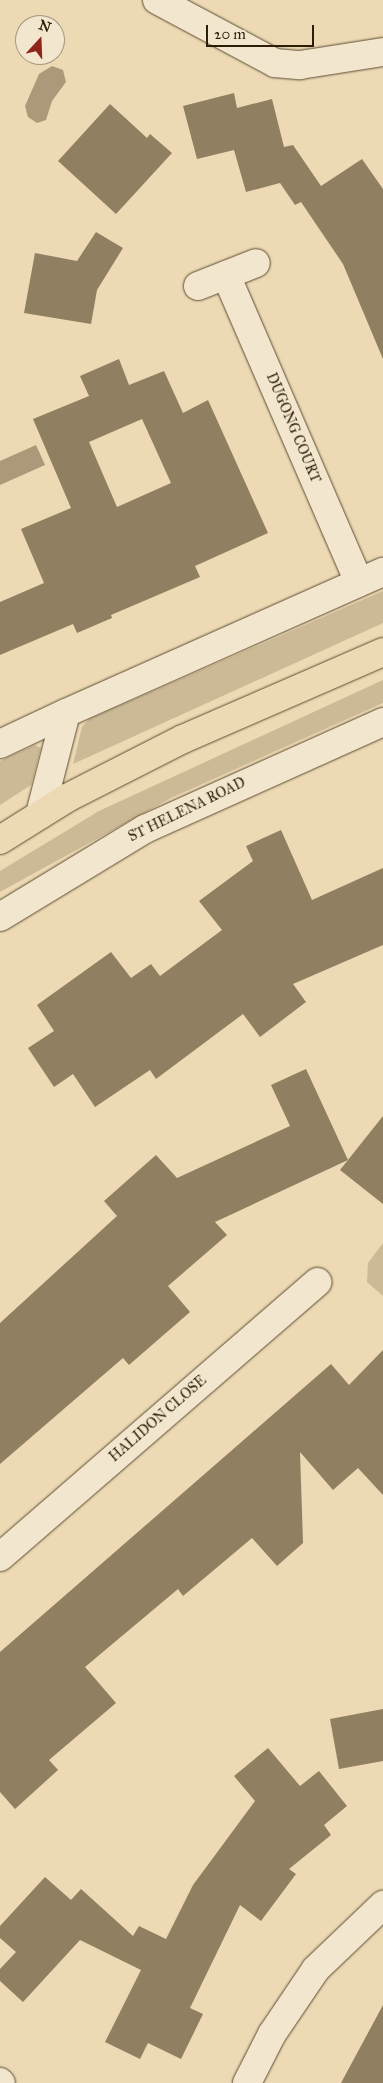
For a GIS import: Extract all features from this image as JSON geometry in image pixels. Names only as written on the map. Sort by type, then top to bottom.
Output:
[{"type":"main road","points":[[0,840],[40,814],[183,739],[383,652]]},
{"type":"street","points":[[157,0],[289,66],[383,52]]},
{"type":"street","points":[[198,286],[256,263]]},
{"type":"street","name":"DUGONG COURT","points":[[226,275],[371,577]]},
{"type":"street","points":[[0,744],[371,577]]},
{"type":"street","points":[[40,814],[66,713]]},
{"type":"street","name":"ST HELENA ROAD","points":[[0,917],[145,829],[383,722]]},
{"type":"street","name":"HALIDON CLOSE","points":[[0,1556],[317,1282]]},
{"type":"street","points":[[246,2083],[272,2034],[316,1969],[383,1905]]},
{"type":"shaded area","points":[[52,66],[63,70],[66,82],[52,101],[46,120],[37,123],[28,117],[25,106],[39,74]]},
{"type":"shaded area","points":[[36,445],[45,465],[0,485],[0,461]]},
{"type":"shaded area","points":[[383,591],[383,623],[73,764],[82,727],[89,719]]},
{"type":"shaded area","points":[[383,680],[383,703],[171,798],[0,892],[0,871],[99,811]]},
{"type":"shaded area","points":[[35,745],[41,748],[31,785],[0,805],[0,761]]},
{"type":"shaded area","points":[[383,1243],[383,1296],[367,1282],[368,1263]]},
{"type":"building","points":[[234,93],[237,108],[272,99],[284,147],[293,145],[321,186],[362,159],[383,189],[383,359],[343,264],[301,202],[295,205],[280,183],[246,192],[234,150],[197,159],[183,106]]},
{"type":"building","points":[[110,104],[147,138],[150,134],[172,153],[116,214],[58,161]]},
{"type":"building","points":[[96,232],[123,248],[97,290],[91,324],[24,313],[35,253],[77,261]]},
{"type":"building","points":[[119,359],[129,385],[164,371],[183,413],[208,400],[268,533],[195,566],[200,577],[111,615],[112,618],[77,633],[73,624],[0,655],[0,602],[44,583],[21,529],[71,508],[33,419],[89,396],[80,376]],"holes":[[[142,419],[171,483],[117,507],[89,442]]]},
{"type":"building","points":[[281,830],[312,900],[383,868],[383,945],[293,984],[306,1002],[260,1037],[243,1014],[156,1079],[150,1070],[95,1107],[73,1074],[54,1087],[28,1048],[54,1031],[37,1005],[111,952],[131,978],[151,964],[160,976],[222,930],[199,901],[253,861],[246,846]]},
{"type":"building","points":[[306,1069],[348,1160],[215,1222],[227,1235],[168,1286],[190,1312],[129,1365],[123,1358],[0,1464],[0,1323],[117,1216],[104,1201],[156,1155],[177,1178],[290,1126],[271,1085]]},
{"type":"building","points":[[383,1116],[383,1204],[340,1170]]},
{"type":"building","points":[[383,1350],[383,1495],[358,1468],[333,1490],[300,1452],[303,1543],[277,1566],[252,1538],[183,1596],[178,1589],[85,1667],[116,1703],[49,1760],[58,1770],[15,1809],[0,1792],[0,1652],[331,1364],[349,1385]]},
{"type":"building","points":[[383,1709],[383,1761],[339,1769],[330,1719]]},
{"type":"building","points":[[268,1748],[300,1786],[319,1771],[347,1806],[324,1825],[331,1835],[289,1869],[296,1874],[261,1921],[240,1905],[190,2008],[203,2014],[181,2059],[148,2043],[140,2059],[105,2042],[141,1970],[80,1940],[23,2002],[0,1981],[0,1969],[16,1952],[0,1938],[0,1926],[45,1877],[71,1900],[81,1889],[133,1936],[139,1926],[166,1939],[193,1885],[255,1801],[234,1776]]},
{"type":"building","points":[[383,2005],[383,2083],[341,2083]]}]
